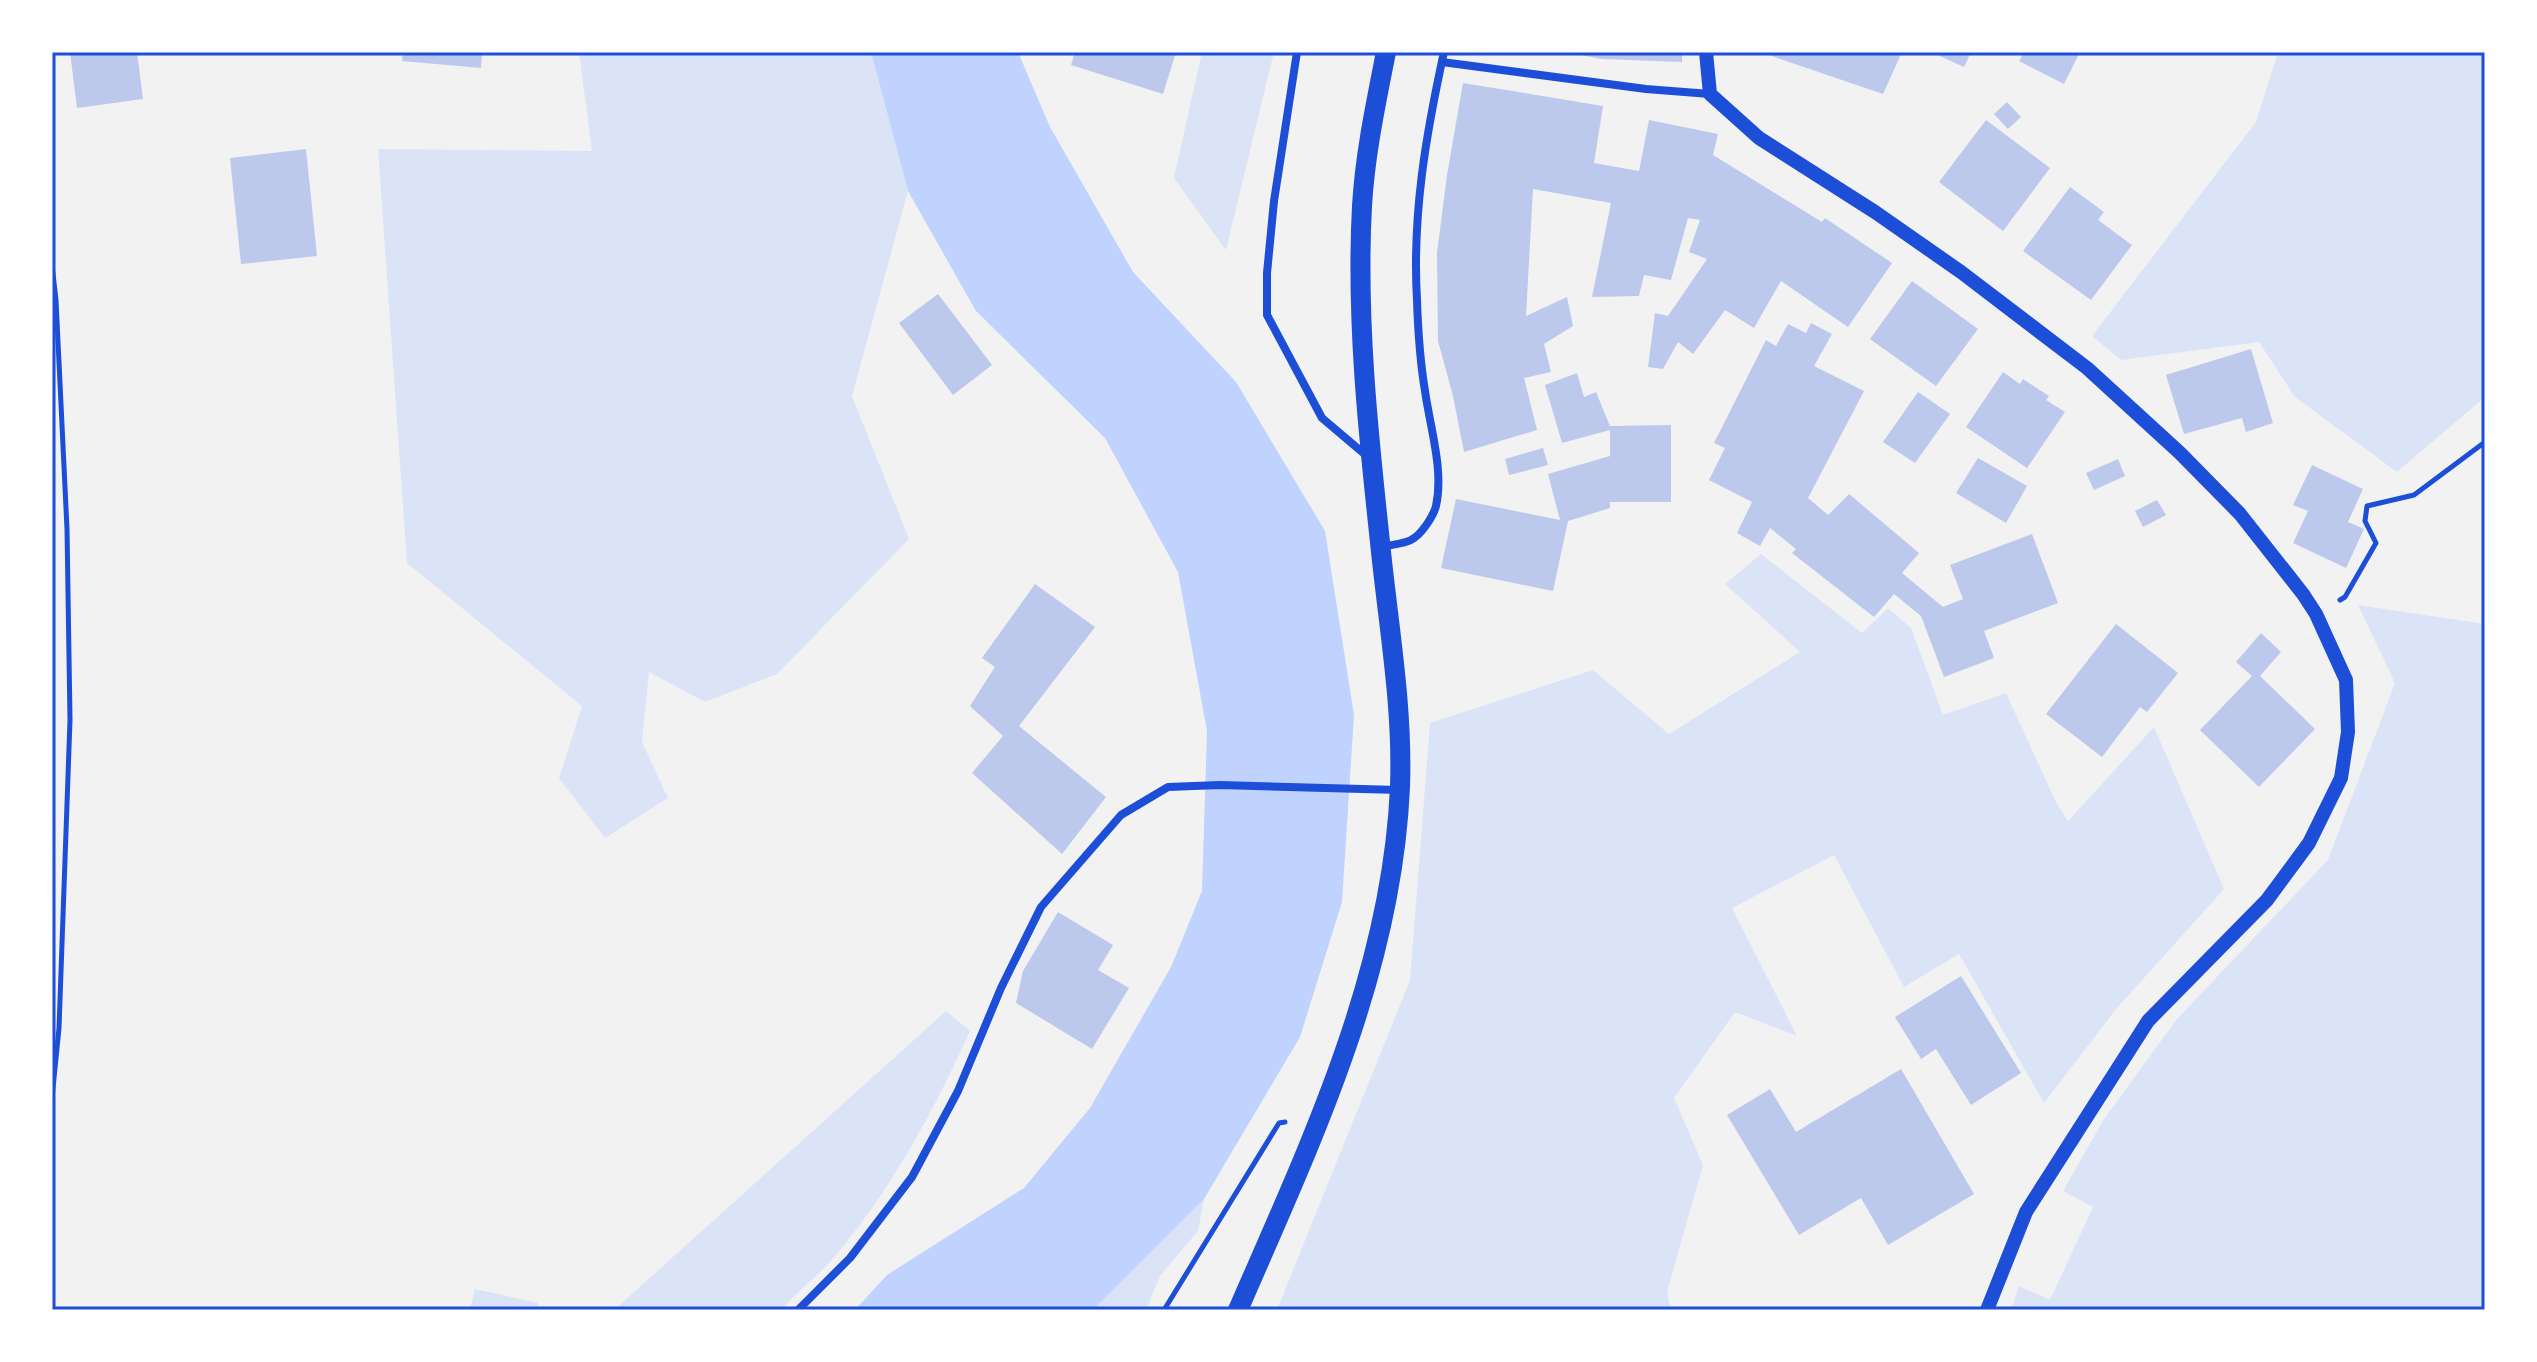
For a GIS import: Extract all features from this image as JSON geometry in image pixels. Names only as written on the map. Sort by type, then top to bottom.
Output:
[{"type":"main road","points":[[1238,1310],[1345,1056],[1373,960],[1393,863],[1400,790],[1400,715],[1396,660],[1380,547],[1363,336],[1362,204],[1386,52]]},
{"type":"street","points":[[1297,52],[1274,201],[1267,273],[1267,315],[1322,418],[1372,460]]},
{"type":"street","points":[[1380,547],[1411,540],[1425,526],[1435,508],[1436,457],[1424,387],[1417,298],[1416,218],[1427,130],[1444,52]]},
{"type":"street","points":[[1706,52],[1710,94]]},
{"type":"street","points":[[1442,62],[1646,89],[1710,94],[1759,138],[1875,212],[1961,272],[2087,368],[2180,453],[2270,549],[2316,614],[2346,680],[2348,732],[2341,778],[2309,843],[2267,900],[2148,1021],[2026,1212],[1987,1310]]},
{"type":"street","points":[[798,1310],[850,1258],[912,1177],[958,1091],[1001,988],[1041,907],[1121,815],[1168,787],[1220,785],[1400,790]]},
{"type":"path","points":[[52,265],[67,529],[70,720],[59,1028],[52,1098]]},
{"type":"path","points":[[2316,614],[2345,597],[2376,543],[2365,521],[2367,506],[2414,495],[2485,442]]},
{"type":"path","points":[[1164,1310],[1279,1123],[1322,1116]]},
{"type":"shaded area","points":[[579,52],[871,52],[908,191],[852,396],[909,539],[777,674],[705,702],[649,672],[642,742],[668,798],[605,838],[559,778],[582,706],[407,563],[378,149],[592,151]]},
{"type":"shaded area","points":[[1202,52],[1274,52],[1226,250],[1174,178]]},
{"type":"shaded area","points":[[2278,52],[2485,52],[2485,397],[2397,472],[2295,397],[2259,342],[2121,360],[2092,336],[2256,122]]},
{"type":"shaded area","points":[[1761,554],[1862,633],[1888,608],[1911,628],[1943,715],[2006,693],[2056,802],[2068,821],[2154,727],[2224,889],[2116,1009],[2044,1103],[1959,954],[1904,987],[1834,855],[1732,908],[1797,1036],[1735,1012],[1674,1098],[1703,1165],[1667,1292],[1671,1310],[1277,1310],[1410,980],[1430,723],[1593,670],[1669,734],[1800,652],[1725,584]]},
{"type":"shaded area","points":[[2358,605],[2485,624],[2485,1310],[2011,1310],[2019,1286],[2050,1300],[2093,1207],[2063,1191],[2104,1119],[2177,1019],[2328,860],[2395,683]]},
{"type":"shaded area","points":[[946,1011],[970,1031],[928,1116],[861,1224],[827,1265],[780,1310],[614,1310]]},
{"type":"shaded area","points":[[1204,1199],[1198,1231],[1160,1276],[1146,1310],[1093,1310]]},
{"type":"shaded area","points":[[475,1289],[538,1303],[536,1310],[470,1310]]},
{"type":"water","points":[[871,52],[1018,52],[1050,127],[1133,272],[1236,382],[1325,531],[1354,715],[1342,902],[1300,1037],[1204,1199],[1093,1310],[855,1310],[887,1275],[1024,1188],[1090,1108],[1171,967],[1202,891],[1207,731],[1178,572],[1105,438],[976,311],[908,191]]},
{"type":"building","points":[[70,52],[137,52],[143,99],[77,108]]},
{"type":"building","points":[[403,52],[482,52],[481,68],[402,61]]},
{"type":"building","points":[[1075,52],[1176,52],[1163,94],[1071,65]]},
{"type":"building","points":[[1565,52],[1682,52],[1682,62],[1602,59]]},
{"type":"building","points":[[1760,52],[1902,52],[1883,94]]},
{"type":"building","points":[[1931,52],[1971,52],[1964,67]]},
{"type":"building","points":[[2024,52],[2080,52],[2064,84],[2019,61]]},
{"type":"building","points":[[1463,83],[1603,106],[1594,163],[1639,171],[1649,120],[1718,134],[1713,155],[1822,222],[1825,218],[1892,263],[1848,327],[1781,281],[1754,328],[1725,310],[1693,354],[1678,342],[1663,369],[1648,367],[1655,313],[1668,316],[1707,259],[1689,252],[1700,220],[1688,218],[1671,280],[1644,275],[1639,296],[1592,297],[1611,203],[1533,189],[1526,316],[1567,297],[1573,326],[1544,344],[1551,372],[1524,378],[1537,430],[1464,452],[1438,341],[1437,253]]},
{"type":"building","points":[[2007,102],[2021,117],[2008,129],[1994,114]]},
{"type":"building","points":[[1986,120],[2050,168],[2003,231],[1939,182]]},
{"type":"building","points":[[306,149],[317,256],[241,264],[230,158]]},
{"type":"building","points":[[2070,187],[2104,212],[2098,220],[2132,245],[2091,300],[2023,251]]},
{"type":"building","points":[[1912,281],[1978,329],[1936,386],[1870,339]]},
{"type":"building","points":[[938,294],[992,365],[953,395],[899,323]]},
{"type":"building","points":[[1811,323],[1832,334],[1814,366],[1864,391],[1808,498],[1828,515],[1849,494],[1919,553],[1902,573],[1943,607],[1963,599],[1950,565],[2032,534],[2058,603],[1984,631],[1994,658],[1944,677],[1921,616],[1894,594],[1874,617],[1792,553],[1796,549],[1770,528],[1760,546],[1737,533],[1752,502],[1709,480],[1725,448],[1714,443],[1766,340],[1776,346],[1788,324],[1806,333]]},
{"type":"building","points":[[2251,349],[2273,423],[2246,432],[2242,418],[2184,434],[2166,375]]},
{"type":"building","points":[[2003,372],[2020,384],[2023,379],[2049,396],[2046,400],[2065,412],[2027,468],[1966,427]]},
{"type":"building","points":[[1577,373],[1584,397],[1596,392],[1610,426],[1671,425],[1671,502],[1610,502],[1610,508],[1568,521],[1553,591],[1441,568],[1456,499],[1560,520],[1548,474],[1610,456],[1610,430],[1562,443],[1545,385]]},
{"type":"building","points":[[1918,392],[1950,414],[1915,463],[1883,442]]},
{"type":"building","points":[[1543,448],[1548,465],[1509,475],[1505,459]]},
{"type":"building","points":[[1978,458],[2027,486],[2006,523],[1956,493]]},
{"type":"building","points":[[2118,459],[2125,476],[2094,490],[2086,473]]},
{"type":"building","points":[[2312,465],[2363,489],[2348,522],[2364,529],[2346,568],[2293,543],[2308,511],[2293,505]]},
{"type":"building","points":[[2157,500],[2166,515],[2143,527],[2135,511]]},
{"type":"building","points":[[1035,584],[1095,627],[1019,726],[1106,797],[1062,854],[972,773],[1003,736],[970,706],[995,667],[982,658]]},
{"type":"building","points":[[2116,624],[2178,673],[2147,712],[2140,707],[2102,757],[2046,714]]},
{"type":"building","points":[[2261,633],[2281,652],[2260,676],[2315,729],[2259,787],[2200,730],[2252,676],[2236,662]]},
{"type":"building","points":[[1058,912],[1113,945],[1098,970],[1129,988],[1092,1049],[1016,1003],[1023,971]]},
{"type":"building","points":[[1961,976],[2021,1073],[1971,1105],[1936,1049],[1921,1059],[1895,1017]]},
{"type":"building","points":[[1901,1069],[1974,1194],[1888,1245],[1861,1198],[1799,1235],[1727,1115],[1770,1089],[1796,1132]]}]
